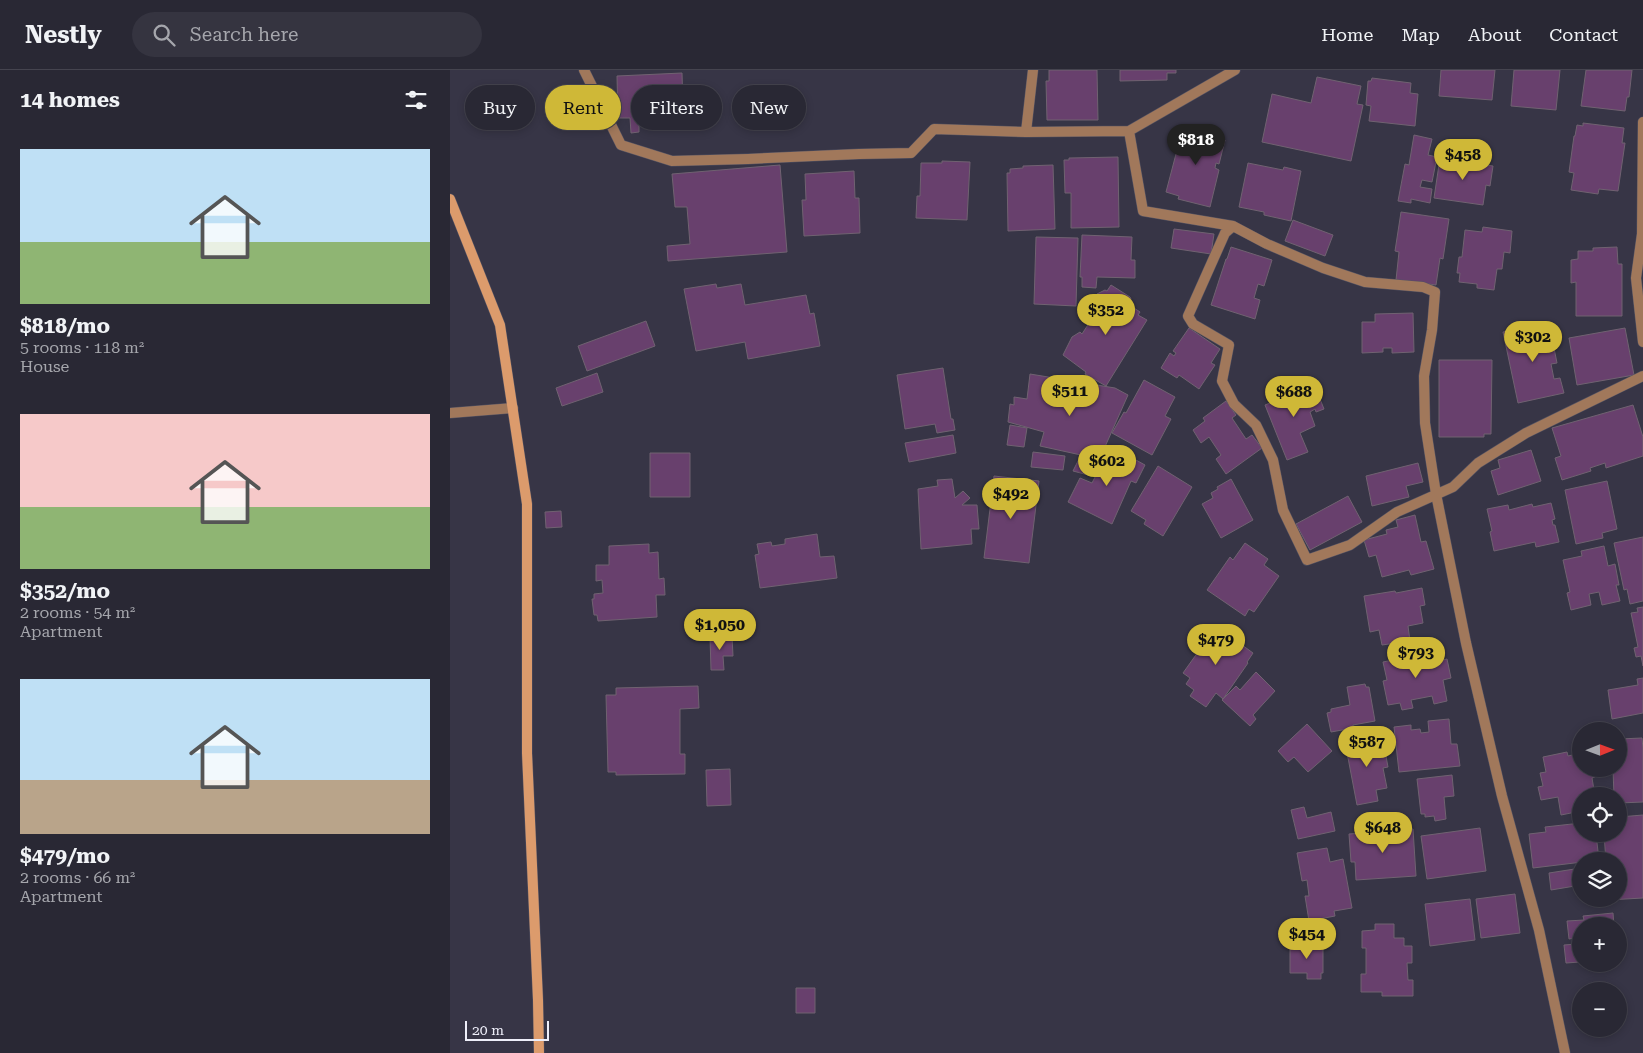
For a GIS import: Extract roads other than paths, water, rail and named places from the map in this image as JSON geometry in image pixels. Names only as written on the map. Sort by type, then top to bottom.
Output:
[{"type":"street","points":[[584,70],[621,145],[672,161],[748,160],[912,153],[934,129],[1026,132],[1129,131],[1235,70]]},
{"type":"street","points":[[1026,132],[1033,70]]},
{"type":"street","points":[[1643,122],[1642,234],[1636,278],[1643,342]]},
{"type":"street","points":[[1129,131],[1143,211],[1233,226],[1267,244],[1365,282],[1423,286],[1435,292],[1432,330],[1424,376],[1425,423],[1436,494],[1466,643],[1502,796],[1539,930],[1565,1053]]},
{"type":"street","points":[[450,199],[500,325],[527,504],[526,753],[538,990],[539,1053]]},
{"type":"street","points":[[1233,226],[1225,233],[1188,316],[1193,324],[1229,345],[1222,381],[1234,404],[1256,425],[1273,460],[1283,510],[1307,560],[1350,545],[1397,512],[1453,487],[1478,463],[1526,433],[1643,376]]},
{"type":"street","points":[[450,414],[513,408]]}]
